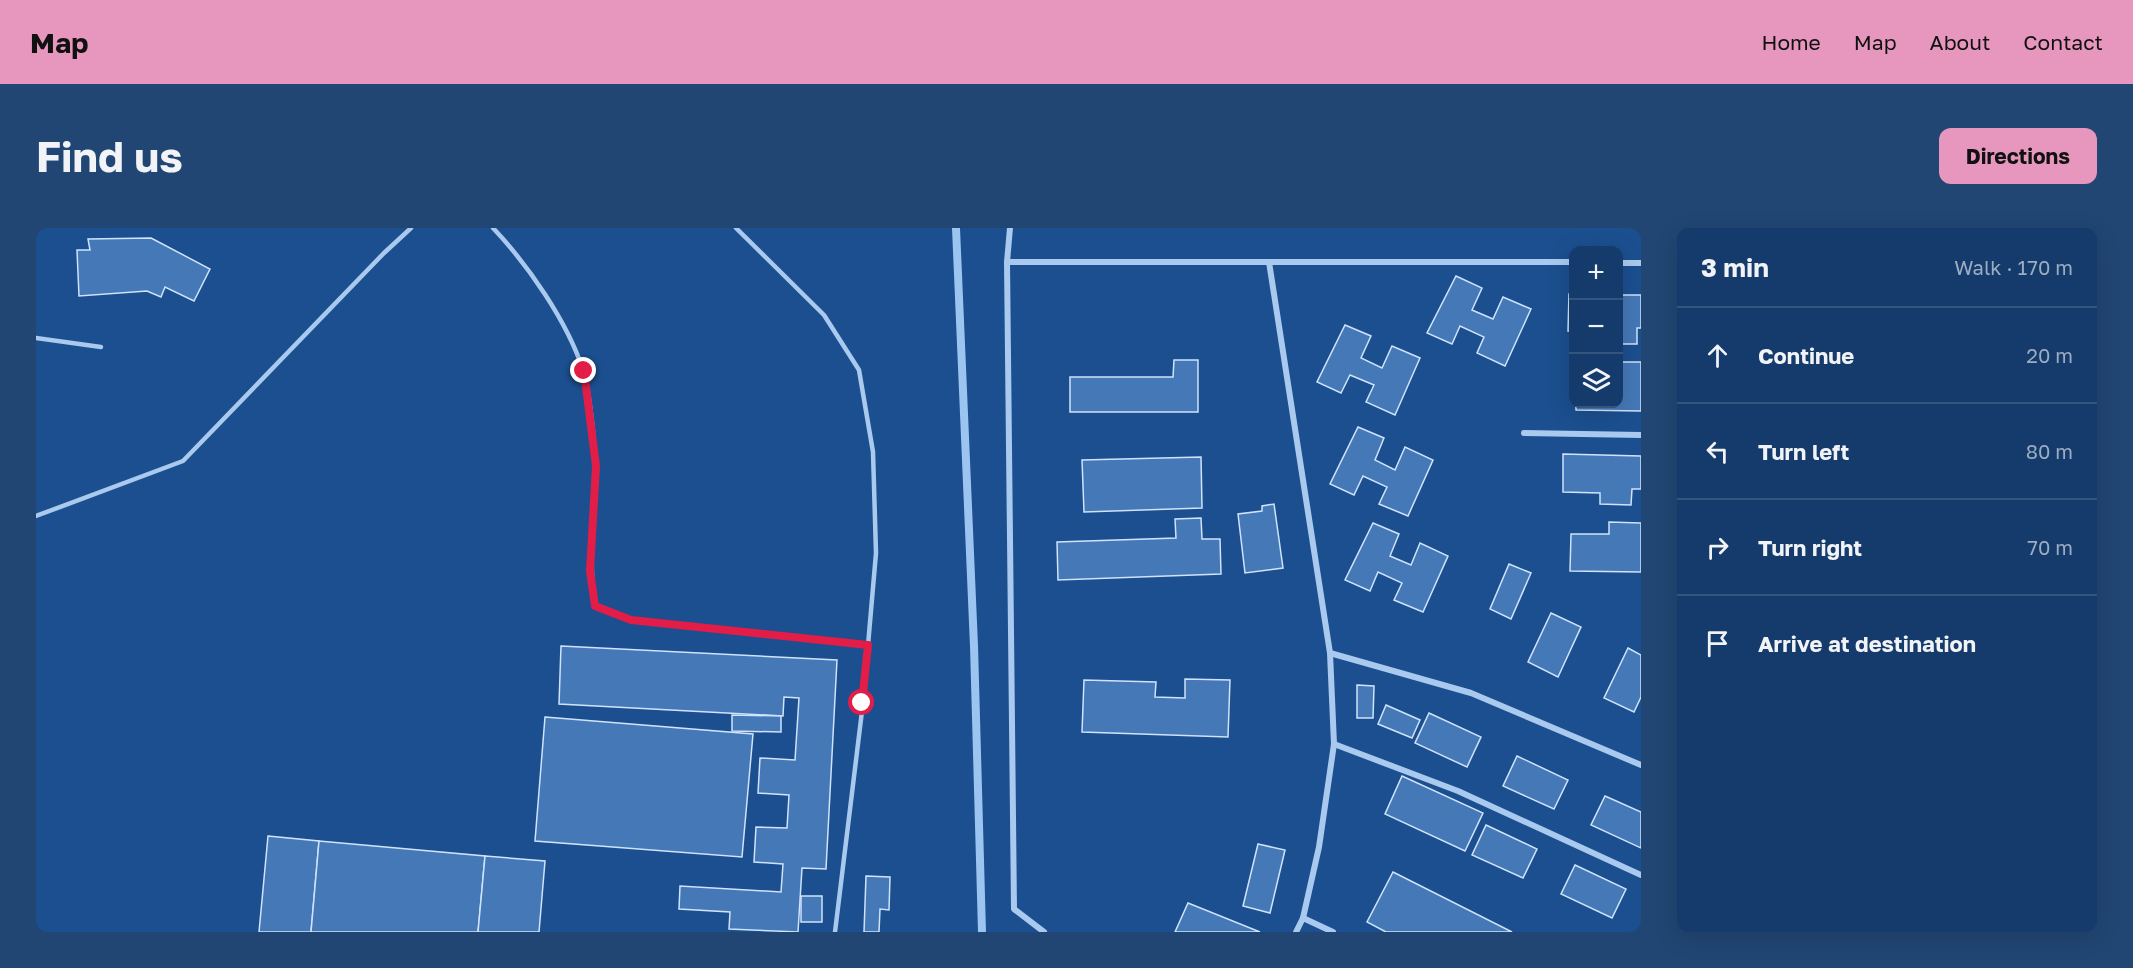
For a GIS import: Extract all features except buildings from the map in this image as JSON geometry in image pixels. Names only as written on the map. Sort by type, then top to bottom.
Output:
[{"type":"street","points":[[1010,228],[1007,261],[1014,909],[1044,932]]},
{"type":"street","points":[[1007,261],[1569,262]]},
{"type":"street","points":[[1269,262],[1330,653],[1334,744],[1319,847],[1303,918],[1296,932]]},
{"type":"street","points":[[1623,262],[1641,263]]},
{"type":"street","points":[[1524,433],[1641,435]]},
{"type":"street","points":[[1330,653],[1471,693],[1641,765]]},
{"type":"street","points":[[1334,744],[1458,790],[1641,875]]},
{"type":"street","points":[[1303,918],[1333,932]]},
{"type":"lane","points":[[36,516],[183,461],[384,253],[411,228]]},
{"type":"lane","points":[[493,228],[511,248],[552,305],[584,371],[596,466],[590,571],[595,606],[631,620],[868,645]]},
{"type":"lane","points":[[736,228],[824,315],[859,370],[873,452],[876,542],[868,645],[835,932]]},
{"type":"lane","points":[[36,338],[101,347]]},
{"type":"waterway","points":[[956,228],[974,646],[982,932]]},
{"type":"route","points":[[584,371],[596,466],[590,571],[595,606],[631,620],[868,645],[862,703]]}]
